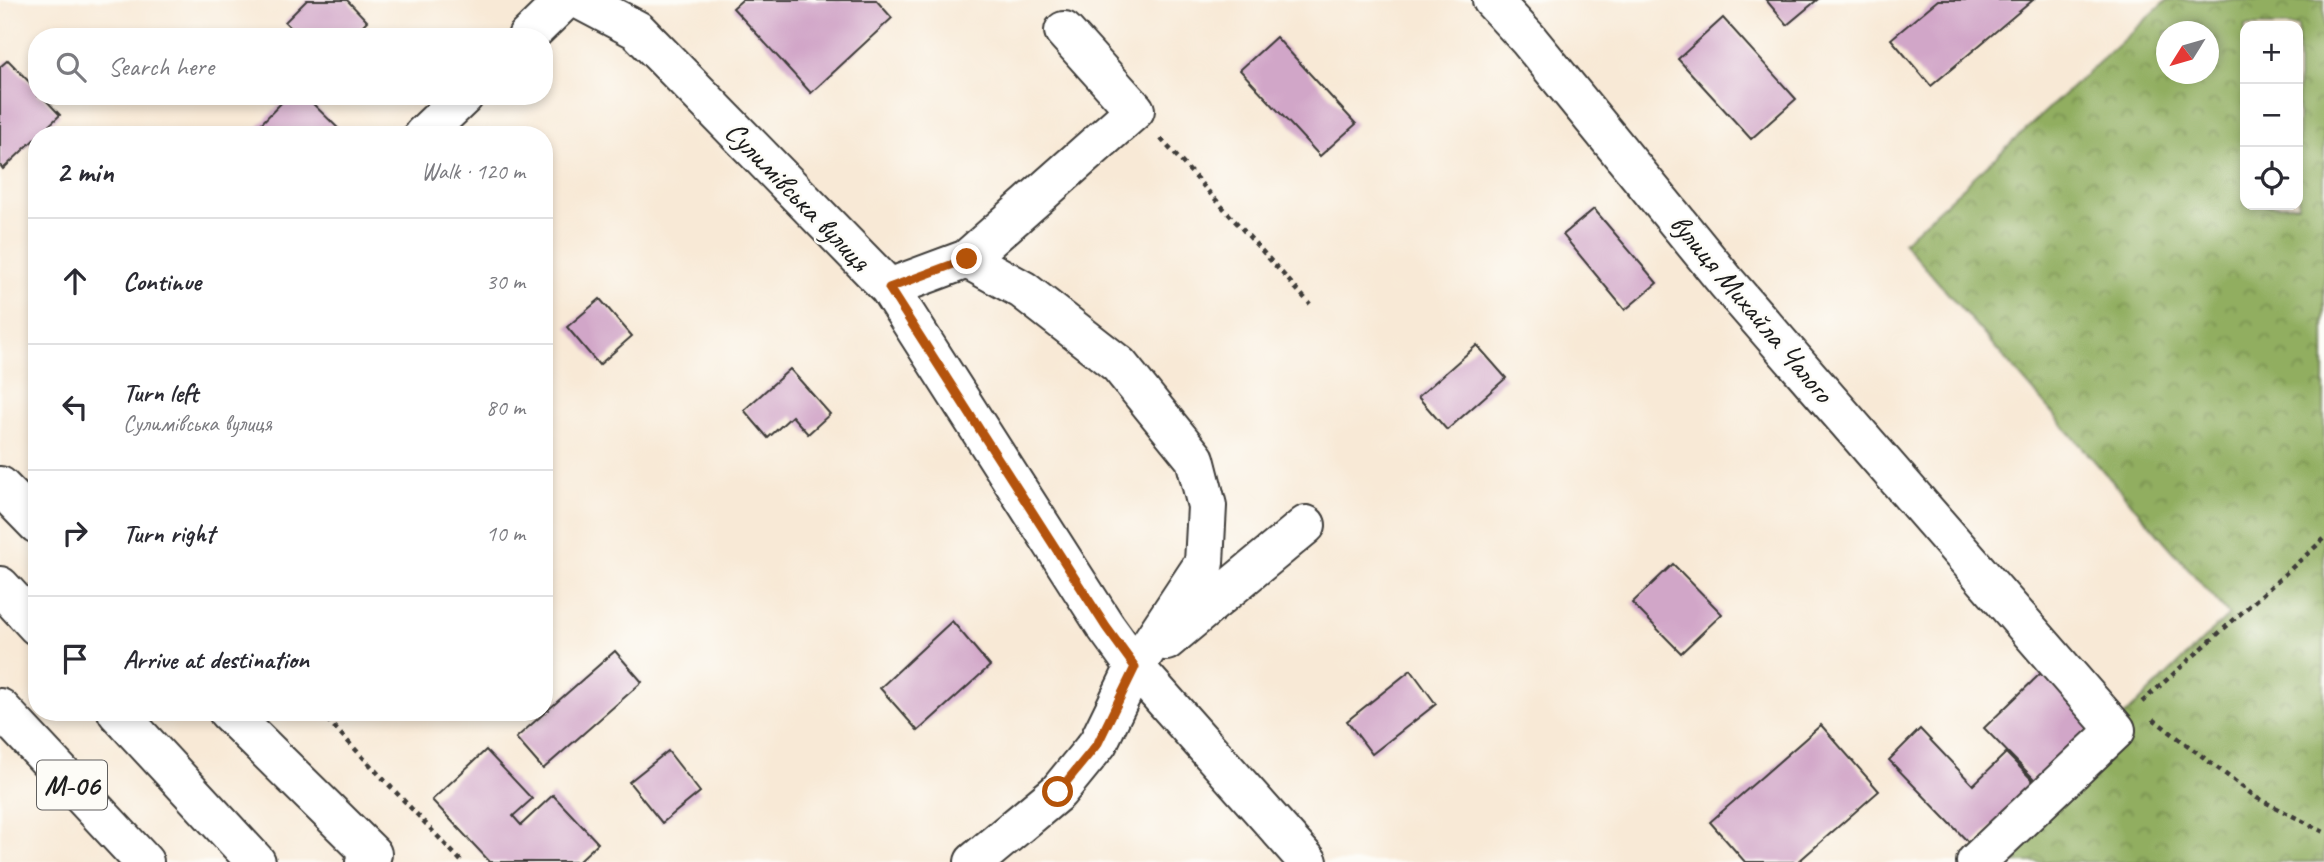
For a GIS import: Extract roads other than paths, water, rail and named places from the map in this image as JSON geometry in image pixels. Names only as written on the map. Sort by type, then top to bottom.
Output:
[{"type":"main road","points":[[536,28],[565,0]]},
{"type":"main road","name":"Сулимівська вулиця","points":[[580,0],[637,30],[889,288],[1106,627],[1135,667],[1308,862]]},
{"type":"main road","name":"вулиця Михайла Чалого","points":[[1492,0],[1528,39],[1727,283],[2016,613],[2126,718],[1976,862]]},
{"type":"main road","points":[[889,288],[967,259],[1135,110],[1064,32]]},
{"type":"main road","points":[[432,126],[455,105]]},
{"type":"main road","points":[[967,259],[1023,290],[1119,365],[1195,459],[1206,506],[1204,563],[1135,667],[1098,743],[1058,792],[974,862]]},
{"type":"main road","points":[[1135,667],[1306,525]]},
{"type":"main road","points":[[0,586],[28,616]]},
{"type":"main road","name":"М-06","points":[[0,708],[144,862]]},
{"type":"main road","name":"М-06","points":[[125,721],[256,862]]},
{"type":"main road","points":[[237,721],[372,853],[365,862]]}]
